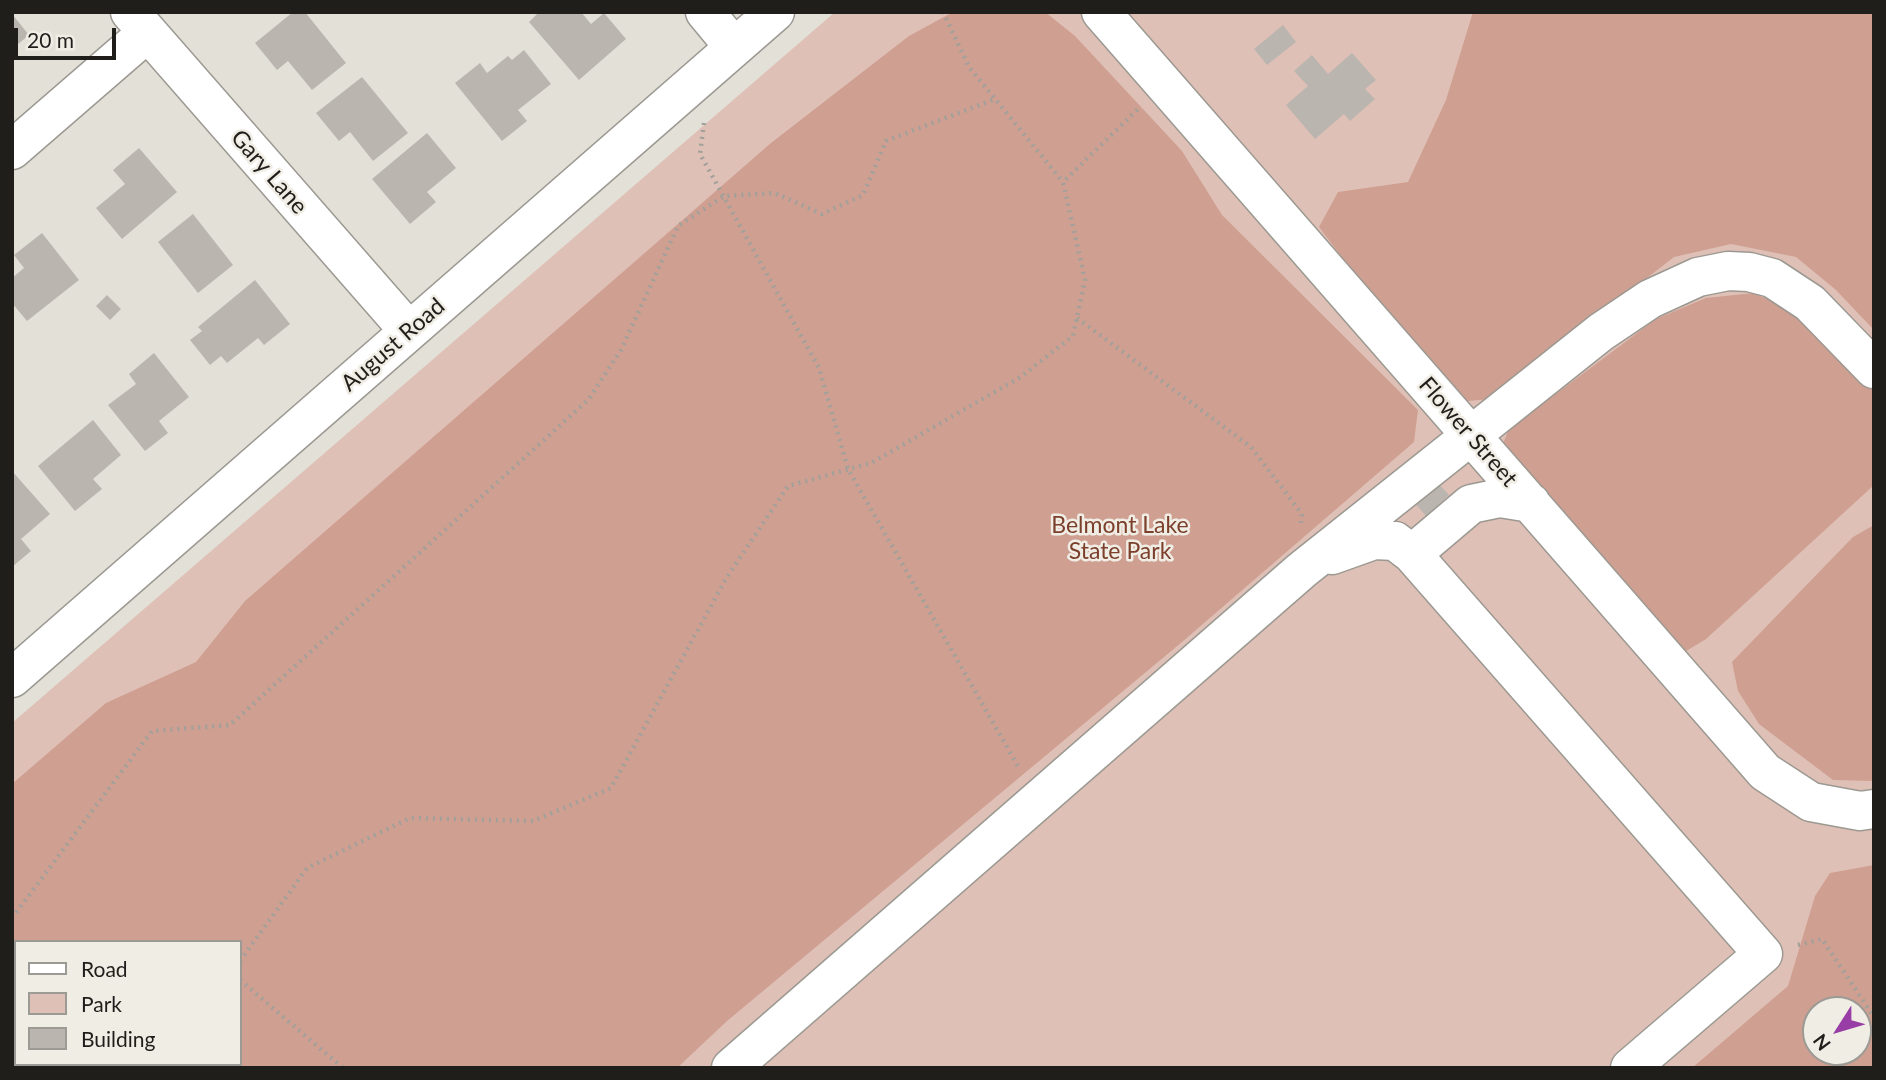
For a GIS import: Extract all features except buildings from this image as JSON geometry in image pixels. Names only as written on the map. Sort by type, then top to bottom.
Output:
[{"type":"street","points":[[705,12],[734,47]]},
{"type":"street","name":"August Road","points":[[12,678],[775,12]]},
{"type":"street","name":"Flower Street","points":[[1101,12],[1765,772],[1811,802],[1867,810]]},
{"type":"street","points":[[12,150],[139,22]]},
{"type":"street","name":"Gary Lane","points":[[139,22],[409,331]]},
{"type":"street","points":[[732,1068],[1302,570],[1601,332],[1650,299],[1698,277],[1728,271],[1749,272],[1772,278],[1810,303],[1874,369]]},
{"type":"street","points":[[1412,554],[1471,504],[1500,498],[1531,503]]},
{"type":"street","points":[[1302,570],[1338,552],[1374,540],[1395,541],[1412,554],[1763,954],[1630,1068]]},
{"type":"path","points":[[242,958],[307,868],[410,818],[533,821],[611,788],[727,578],[788,486],[871,463],[1019,378],[1073,336],[1085,280],[1063,182],[969,67],[943,12]]},
{"type":"path","points":[[1063,182],[1164,84]]},
{"type":"path","points":[[12,918],[152,731],[230,724],[588,400],[621,350],[678,226],[724,197],[775,193],[822,214],[863,195],[886,141],[995,99]]},
{"type":"path","points":[[705,115],[700,154],[819,368],[848,469],[1037,799]]},
{"type":"path","points":[[1077,318],[1251,447],[1303,514],[1300,527]]},
{"type":"path","points":[[1763,954],[1822,939],[1874,1017]]},
{"type":"path","points":[[242,981],[343,1068]]},
{"type":"green space","name":"Belmont Lake State Park","points":[[835,12],[1874,12],[1874,1068],[12,1068],[12,723]]},
{"type":"green space","points":[[953,12],[1045,12],[1075,36],[1182,151],[1222,215],[1418,410],[1414,442],[1182,642],[727,1021],[677,1068],[12,1068],[12,784],[106,703],[196,662],[245,601],[771,143],[909,36]]},
{"type":"green space","points":[[1473,12],[1874,12],[1874,330],[1836,290],[1796,257],[1731,244],[1674,257],[1491,399],[1468,401],[1439,386],[1319,227],[1338,192],[1408,182],[1446,100]]},
{"type":"green space","points":[[1754,293],[1807,318],[1874,389],[1874,485],[1706,639],[1683,653],[1502,446],[1509,429],[1656,319],[1706,298]]},
{"type":"green space","points":[[1874,525],[1874,781],[1833,780],[1759,724],[1738,691],[1732,662],[1853,537]]},
{"type":"green space","points":[[1874,865],[1874,1068],[1692,1068],[1788,986],[1815,896],[1830,873]]}]
